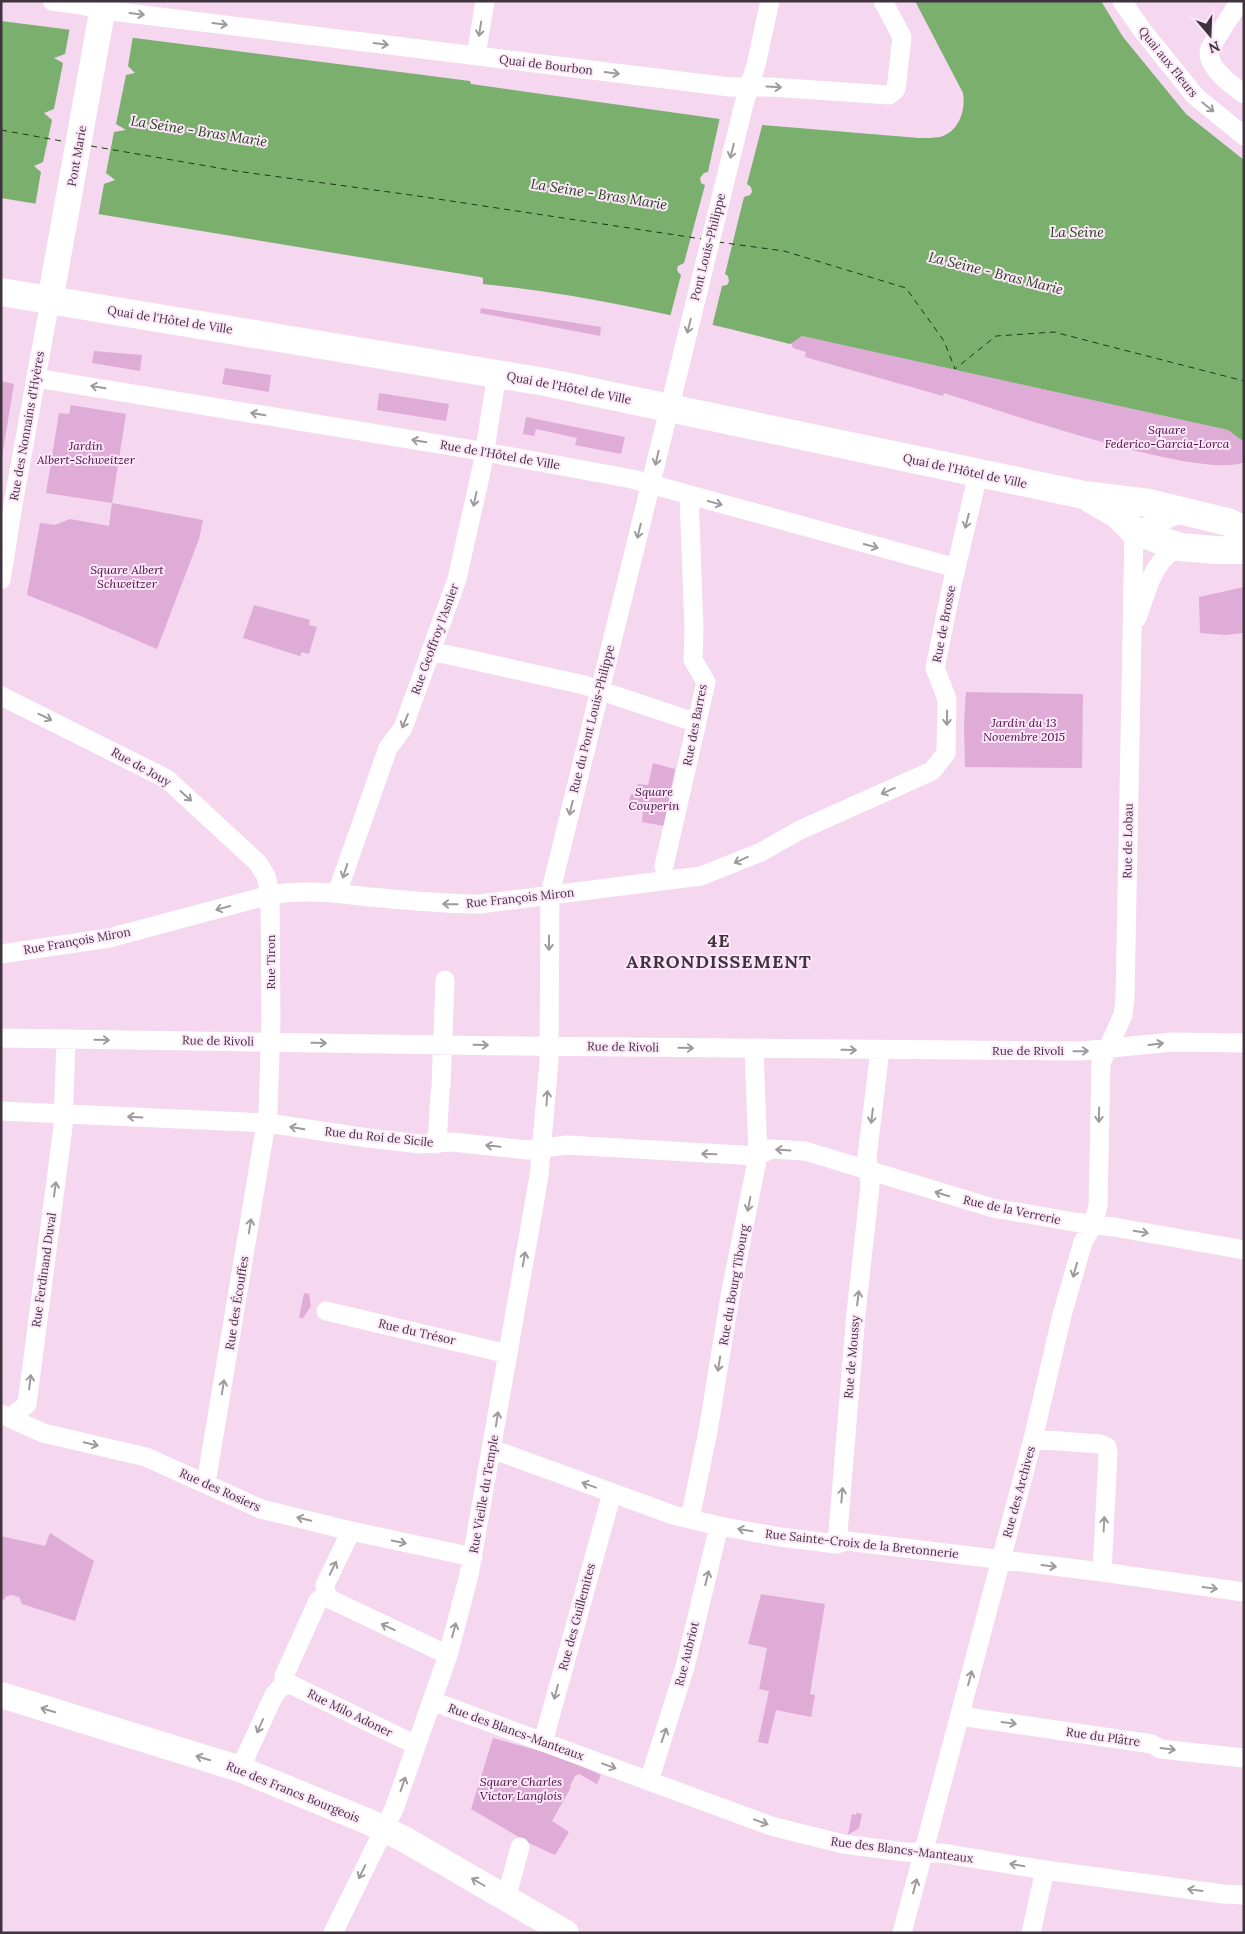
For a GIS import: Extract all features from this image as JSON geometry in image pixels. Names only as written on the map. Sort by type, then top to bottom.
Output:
[{"type":"main road","name":"Quai de l'Hôtel de Ville","points":[[1,292],[545,382],[978,474],[1084,495],[1149,504],[1228,522],[1244,530]]},
{"type":"main road","name":"Quai de l'Hôtel de Ville","points":[[1084,495],[1117,514],[1134,531],[1180,547],[1244,550]]},
{"type":"street","name":"Quai de Bourbon","points":[[52,1],[81,5],[102,13],[730,87],[746,95],[892,94],[896,89],[902,37],[883,1]]},
{"type":"street","points":[[476,56],[485,1]]},
{"type":"street","name":"Pont Louis-Philippe","points":[[669,408],[746,95],[756,65],[770,1]]},
{"type":"street","name":"Quai aux Fleurs","points":[[1122,1],[1142,30],[1195,96],[1244,136]]},
{"type":"street","points":[[1240,1],[1208,54],[1209,61],[1244,94]]},
{"type":"street","name":"Pont Marie","points":[[50,301],[102,13]]},
{"type":"street","name":"Rue des Nonnains d'Hyères","points":[[1,580],[50,301]]},
{"type":"street","name":"Rue Geoffroy l'Asnier","points":[[337,894],[388,748],[403,728],[457,579],[484,451],[497,374]]},
{"type":"street","name":"Rue de l'Hôtel de Ville","points":[[36,378],[484,451],[651,484],[956,568]]},
{"type":"street","name":"Rue du Pont Louis-Philippe","points":[[550,1040],[550,894],[669,408]]},
{"type":"street","name":"Rue de Brosse","points":[[932,771],[946,753],[947,699],[935,668],[978,474]]},
{"type":"street","name":"Rue des Barres","points":[[662,873],[706,682],[693,660],[694,628],[689,496]]},
{"type":"street","points":[[1134,531],[1185,512]]},
{"type":"street","name":"Rue de Lobau","points":[[1107,1050],[1123,1014],[1125,999],[1134,531]]},
{"type":"street","name":"Rue de Lobau","points":[[1132,628],[1151,579],[1160,562],[1169,552],[1180,547]]},
{"type":"street","points":[[431,651],[584,686],[697,723]]},
{"type":"street","name":"Rue de Jouy","points":[[1,696],[167,779],[258,863],[266,876],[270,895]]},
{"type":"street","name":"Rue François Miron","points":[[1,954],[109,938],[270,895],[288,892],[337,894],[443,904],[480,904],[550,894],[662,873],[701,876],[761,852],[800,830],[932,771]]},
{"type":"street","name":"Rue Tiron","points":[[267,1123],[270,1036],[270,895]]},
{"type":"street","points":[[437,1144],[445,980]]},
{"type":"street","name":"Rue de Rivoli","points":[[1,1038],[66,1040],[270,1036],[442,1044],[550,1040],[754,1048],[880,1050],[1107,1050],[1172,1042],[1244,1043]]},
{"type":"street","name":"Rue Ferdinand Duval","points":[[6,1416],[27,1404],[64,1114],[66,1040]]},
{"type":"street","name":"Rue Vieille du Temple","points":[[333,1933],[376,1842],[385,1829],[394,1809],[448,1655],[473,1558],[539,1176],[550,1040]]},
{"type":"street","name":"Rue du Bourg Tibourg","points":[[690,1519],[708,1431],[730,1296],[758,1156],[754,1048]]},
{"type":"street","name":"Rue de Moussy","points":[[837,1544],[856,1313],[870,1186],[868,1157],[880,1050]]},
{"type":"street","name":"Rue des Archives","points":[[902,1933],[1033,1439],[1062,1314],[1083,1242],[1093,1225],[1098,1206],[1101,1062],[1107,1050]]},
{"type":"street","name":"Rue du Roi de Sicile","points":[[1,1111],[267,1123],[421,1144],[453,1142],[527,1150],[566,1146],[758,1156]]},
{"type":"street","name":"Rue des Écouffes","points":[[206,1483],[267,1123]]},
{"type":"street","name":"Rue de la Verrerie","points":[[758,1156],[771,1149],[805,1151],[993,1208],[1244,1250]]},
{"type":"street","name":"Rue du Trésor","points":[[326,1311],[508,1354]]},
{"type":"street","name":"Rue des Rosiers","points":[[6,1416],[43,1433],[146,1457],[261,1509],[473,1558]]},
{"type":"street","points":[[1033,1439],[1100,1444],[1107,1447],[1102,1572]]},
{"type":"street","name":"Rue Sainte-Croix de la Bretonnerie","points":[[492,1449],[612,1493],[690,1519],[719,1526],[780,1537],[837,1544],[848,1541],[1102,1572],[1244,1592]]},
{"type":"street","name":"Rue des Guillemites","points":[[543,1742],[612,1493]]},
{"type":"street","name":"Rue Aubriot","points":[[649,1781],[685,1667],[719,1526]]},
{"type":"street","points":[[351,1531],[325,1586],[326,1594],[332,1600],[448,1655]]},
{"type":"street","points":[[240,1769],[274,1695],[284,1684],[284,1676],[318,1601],[326,1594]]},
{"type":"street","name":"Rue Milo Adoner","points":[[284,1684],[292,1685],[416,1745]]},
{"type":"street","name":"Rue des Francs Bourgeois","points":[[1,1696],[240,1769],[385,1829],[566,1933]]},
{"type":"street","name":"Rue des Blancs-Manteaux","points":[[432,1701],[771,1826],[843,1844],[924,1853],[941,1853],[1045,1870],[1223,1894],[1244,1895]]},
{"type":"street","name":"Rue du Plâtre","points":[[960,1716],[1152,1744],[1160,1749],[1244,1758]]},
{"type":"street","points":[[506,1899],[520,1847]]},
{"type":"street","points":[[1031,1933],[1045,1870]]},
{"type":"green space","points":[[481,308],[601,327],[600,336],[480,313]]},
{"type":"green space","name":"Square Federico-García-Lorca","points":[[802,336],[1228,430],[1244,442],[1244,462],[1221,465],[1187,461],[1098,441],[944,393],[943,396],[805,357],[806,352],[793,348],[791,343]]},
{"type":"green space","points":[[94,351],[142,355],[140,371],[92,363]]},
{"type":"green space","points":[[225,368],[271,375],[269,392],[222,384]]},
{"type":"green space","points":[[1,381],[14,384],[1,463]]},
{"type":"green space","points":[[379,393],[449,404],[446,421],[377,410]]},
{"type":"green space","name":"Jardin Albert-Schweitzer","points":[[71,405],[126,414],[112,503],[46,493],[59,413],[69,414]]},
{"type":"green space","points":[[526,417],[625,437],[621,454],[575,445],[577,438],[536,429],[534,436],[523,434]]},
{"type":"green space","name":"Square Albert Schweitzer","points":[[112,503],[203,520],[199,539],[157,649],[27,595],[40,523],[55,525],[70,519],[109,526]]},
{"type":"green space","points":[[1244,587],[1244,634],[1200,633],[1199,597]]},
{"type":"green space","points":[[254,605],[310,620],[309,625],[317,627],[309,654],[302,652],[300,656],[243,638]]},
{"type":"green space","name":"Jardin du 13 Novembre 2015","points":[[966,692],[1083,694],[1082,768],[965,767],[964,723]]},
{"type":"green space","name":"Square Couperin","points":[[653,763],[675,769],[664,826],[642,822],[643,811],[627,807],[631,794],[635,794],[638,784],[648,785]]},
{"type":"green space","points":[[304,1293],[309,1294],[311,1306],[303,1318],[299,1318]]},
{"type":"green space","points":[[50,1533],[94,1561],[75,1621],[22,1604],[19,1597],[11,1595],[5,1597],[4,1600],[1,1599],[1,1536],[45,1546]]},
{"type":"green space","points":[[761,1594],[825,1604],[810,1694],[815,1695],[811,1717],[776,1710],[768,1744],[758,1742],[769,1691],[759,1689],[767,1648],[748,1644]]},
{"type":"green space","name":"Square Charles Victor Langlois","points":[[493,1738],[561,1757],[601,1775],[597,1784],[579,1774],[575,1776],[552,1821],[569,1832],[555,1855],[529,1843],[471,1809]]},
{"type":"green space","points":[[856,1813],[862,1814],[859,1828],[848,1835],[852,1814],[856,1815]]},
{"type":"water","name":"La Seine","points":[[915,1],[1101,1],[1123,37],[1186,114],[1244,160],[1244,442],[1228,430],[802,336],[790,344],[637,308],[522,288],[483,284],[483,278],[480,277],[1,198],[1,21],[470,81],[471,84],[762,125],[919,138],[940,137],[952,130],[960,120],[964,100],[963,93]]},
{"type":"pier","points":[[70,27],[133,36],[128,66],[135,73],[126,75],[116,124],[126,130],[114,132],[106,173],[115,180],[104,184],[98,217],[35,206],[41,172],[34,166],[43,162],[52,120],[44,113],[54,109],[63,63],[54,58],[65,54]]},
{"type":"pier","points":[[720,117],[763,122],[747,184],[751,187],[752,192],[744,197],[725,274],[728,276],[729,281],[727,285],[722,286],[712,327],[670,317],[681,275],[677,269],[678,266],[684,263],[705,185],[701,183],[700,178],[704,173],[708,172]]},
{"type":"ferry route","points":[[1,130],[67,142]]},
{"type":"ferry route","points":[[91,146],[236,171],[411,195],[702,239]]},
{"type":"ferry route","points":[[718,242],[784,251],[906,288],[944,341],[955,369],[996,336],[1054,332],[1244,381]]},
{"type":"district","name":"4E ARRONDISSEMENT","points":[[719,951]]},
{"type":"water label","name":"La Seine - Bras Marie","points":[[199,131]]},
{"type":"water label","name":"La Seine - Bras Marie","points":[[599,194]]},
{"type":"water label","name":"La Seine - Bras Marie","points":[[996,273]]}]
